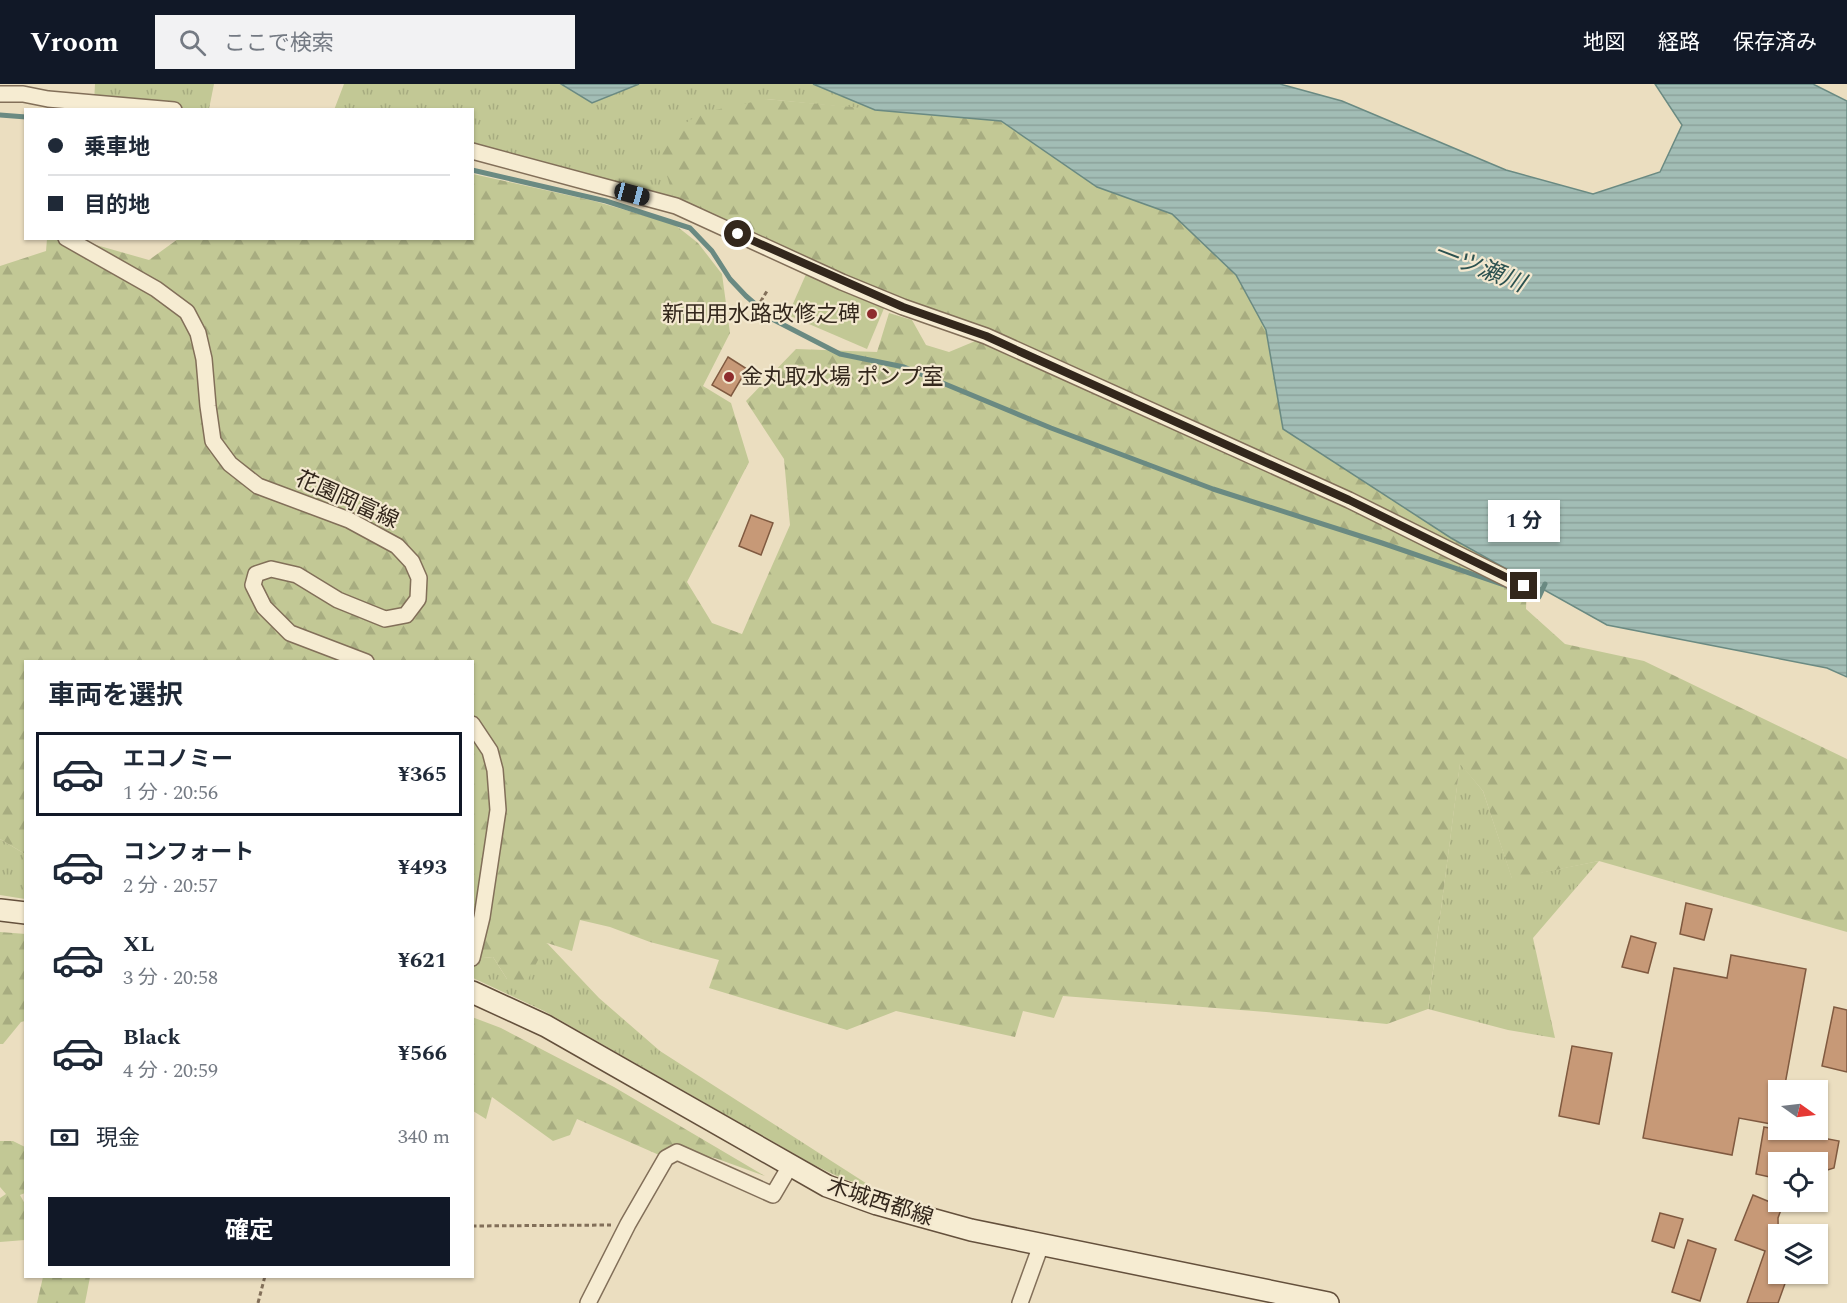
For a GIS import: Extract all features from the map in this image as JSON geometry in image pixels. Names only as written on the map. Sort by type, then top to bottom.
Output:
[{"type":"main road","points":[[0,910],[24,913]]},
{"type":"main road","name":"木城西都線","points":[[474,993],[546,1026],[827,1186],[877,1204],[971,1230],[1328,1303]]},
{"type":"street","points":[[0,94],[23,94],[47,104],[132,108]]},
{"type":"street","points":[[474,152],[676,206],[842,282],[996,341],[1349,500],[1524,586]]},
{"type":"street","name":"花園岡富線","points":[[70,240],[156,289],[187,312],[198,333],[204,359],[213,441],[230,464],[258,486],[349,520],[373,532],[397,546],[412,562],[419,578],[418,598],[406,615],[385,619],[338,600],[297,575],[271,569],[256,574],[253,585],[264,607],[290,633],[361,660]]},
{"type":"street","points":[[474,727],[490,750],[495,770],[498,810],[482,917],[474,950]]},
{"type":"street","points":[[588,1303],[628,1224],[666,1158],[677,1152],[773,1195],[790,1166]]},
{"type":"street","points":[[1020,1303],[1041,1245]]},
{"type":"path","points":[[749,321],[767,291]]},
{"type":"path","points":[[474,1226],[628,1224]]},
{"type":"path","points":[[258,1303],[264,1278]]},
{"type":"green space","points":[[95,84],[214,84],[209,108],[161,108],[94,103]]},
{"type":"green space","points":[[344,84],[561,84],[592,103],[639,84],[813,84],[875,110],[766,99],[676,206],[474,151],[474,108],[335,108]]},
{"type":"green space","points":[[766,99],[1001,121],[1097,186],[1172,214],[1236,275],[1267,330],[1284,429],[1451,538],[1527,581],[1526,609],[1565,644],[1644,661],[1847,759],[1847,932],[1599,861],[1512,879],[1483,791],[1460,764],[1428,1009],[1387,1024],[1063,996],[1054,1018],[1023,1011],[1015,1037],[896,1011],[847,1030],[709,988],[719,960],[580,920],[572,951],[547,943],[526,983],[507,979],[493,957],[474,959],[474,660],[24,660],[24,853],[0,839],[0,266],[46,251],[47,240],[79,240],[149,260],[177,240],[474,240],[474,174],[594,201],[674,224],[698,243],[722,274],[730,333],[703,386],[731,403],[749,462],[687,582],[712,623],[742,634],[790,525],[784,459],[746,401],[796,349],[877,352],[889,313],[912,320],[926,345],[949,352],[985,337],[676,206],[657,142],[701,113]]},
{"type":"green space","points":[[807,272],[885,306],[867,349],[788,315]]},
{"type":"green space","points":[[1460,763],[1483,791],[1512,878],[1599,861],[1533,938],[1555,1038],[1508,1030],[1428,1009]]},
{"type":"green space","points":[[0,839],[24,853],[24,899],[0,895]]},
{"type":"green space","points":[[0,932],[24,934],[24,1021],[3,1044],[0,1044]]},
{"type":"green space","points":[[547,943],[599,998],[660,1051],[872,1187],[843,1179],[814,1165],[544,1011],[474,978],[474,959],[493,957],[507,979]]},
{"type":"green space","points":[[474,1018],[501,1028],[614,1087],[765,1176],[715,1158],[677,1152],[666,1158],[577,1119],[570,1135],[553,1141],[492,1097],[486,1119],[474,1112]]},
{"type":"green space","points":[[0,1141],[13,1141],[24,1146],[24,1193],[20,1195],[24,1202],[24,1240],[0,1242],[0,1198],[6,1194],[0,1187]]},
{"type":"green space","points":[[43,1278],[90,1278],[85,1303],[37,1303]]},
{"type":"water","points":[[561,84],[639,84],[592,103]]},
{"type":"water","name":"一ツ瀬川","points":[[813,84],[1280,84],[1342,101],[1506,170],[1593,194],[1660,172],[1682,125],[1655,84],[1813,84],[1847,101],[1847,677],[1827,668],[1607,625],[1451,538],[1283,429],[1266,330],[1236,275],[1172,214],[1097,187],[1001,121],[875,110]]},
{"type":"building","name":"金丸取水場 ポンプ室","points":[[728,357],[747,369],[731,396],[712,385]]},
{"type":"building","points":[[751,515],[773,523],[761,555],[739,546]]},
{"type":"building","points":[[1686,903],[1712,909],[1704,940],[1680,934]]},
{"type":"building","points":[[1631,936],[1656,943],[1648,973],[1622,967]]},
{"type":"building","points":[[1731,955],[1806,969],[1786,1080],[1768,1080],[1768,1123],[1739,1118],[1732,1155],[1643,1138],[1674,968],[1727,978]]},
{"type":"building","points":[[1834,1007],[1847,1010],[1847,1072],[1822,1066]]},
{"type":"building","points":[[1572,1046],[1612,1053],[1599,1124],[1559,1116]]},
{"type":"building","points":[[1764,1127],[1768,1128],[1768,1140],[1828,1139],[1839,1141],[1834,1168],[1828,1170],[1828,1152],[1768,1152],[1768,1177],[1756,1174]]},
{"type":"building","points":[[1753,1195],[1768,1201],[1768,1212],[1780,1212],[1778,1224],[1768,1224],[1768,1284],[1785,1284],[1778,1303],[1747,1303],[1765,1251],[1735,1240]]},
{"type":"building","points":[[1660,1213],[1683,1219],[1674,1248],[1652,1241]]},
{"type":"building","points":[[1688,1240],[1716,1249],[1700,1301],[1672,1292]]},
{"type":"waterway","points":[[0,115],[24,117]]},
{"type":"waterway","points":[[474,170],[606,201],[690,228],[712,251],[730,279],[774,320],[840,354],[904,367],[1051,428],[1213,489],[1507,586]]},
{"type":"waterway","points":[[1522,591],[1539,597],[1545,584]]},
{"type":"place","name":"新田用水路改修之碑","points":[[872,314]]},
{"type":"place","name":"金丸取水場 ポンプ室","points":[[729,377]]},
{"type":"route","points":[[738,234],[842,282],[903,307],[986,336],[1349,500],[1471,562],[1524,586]]}]
